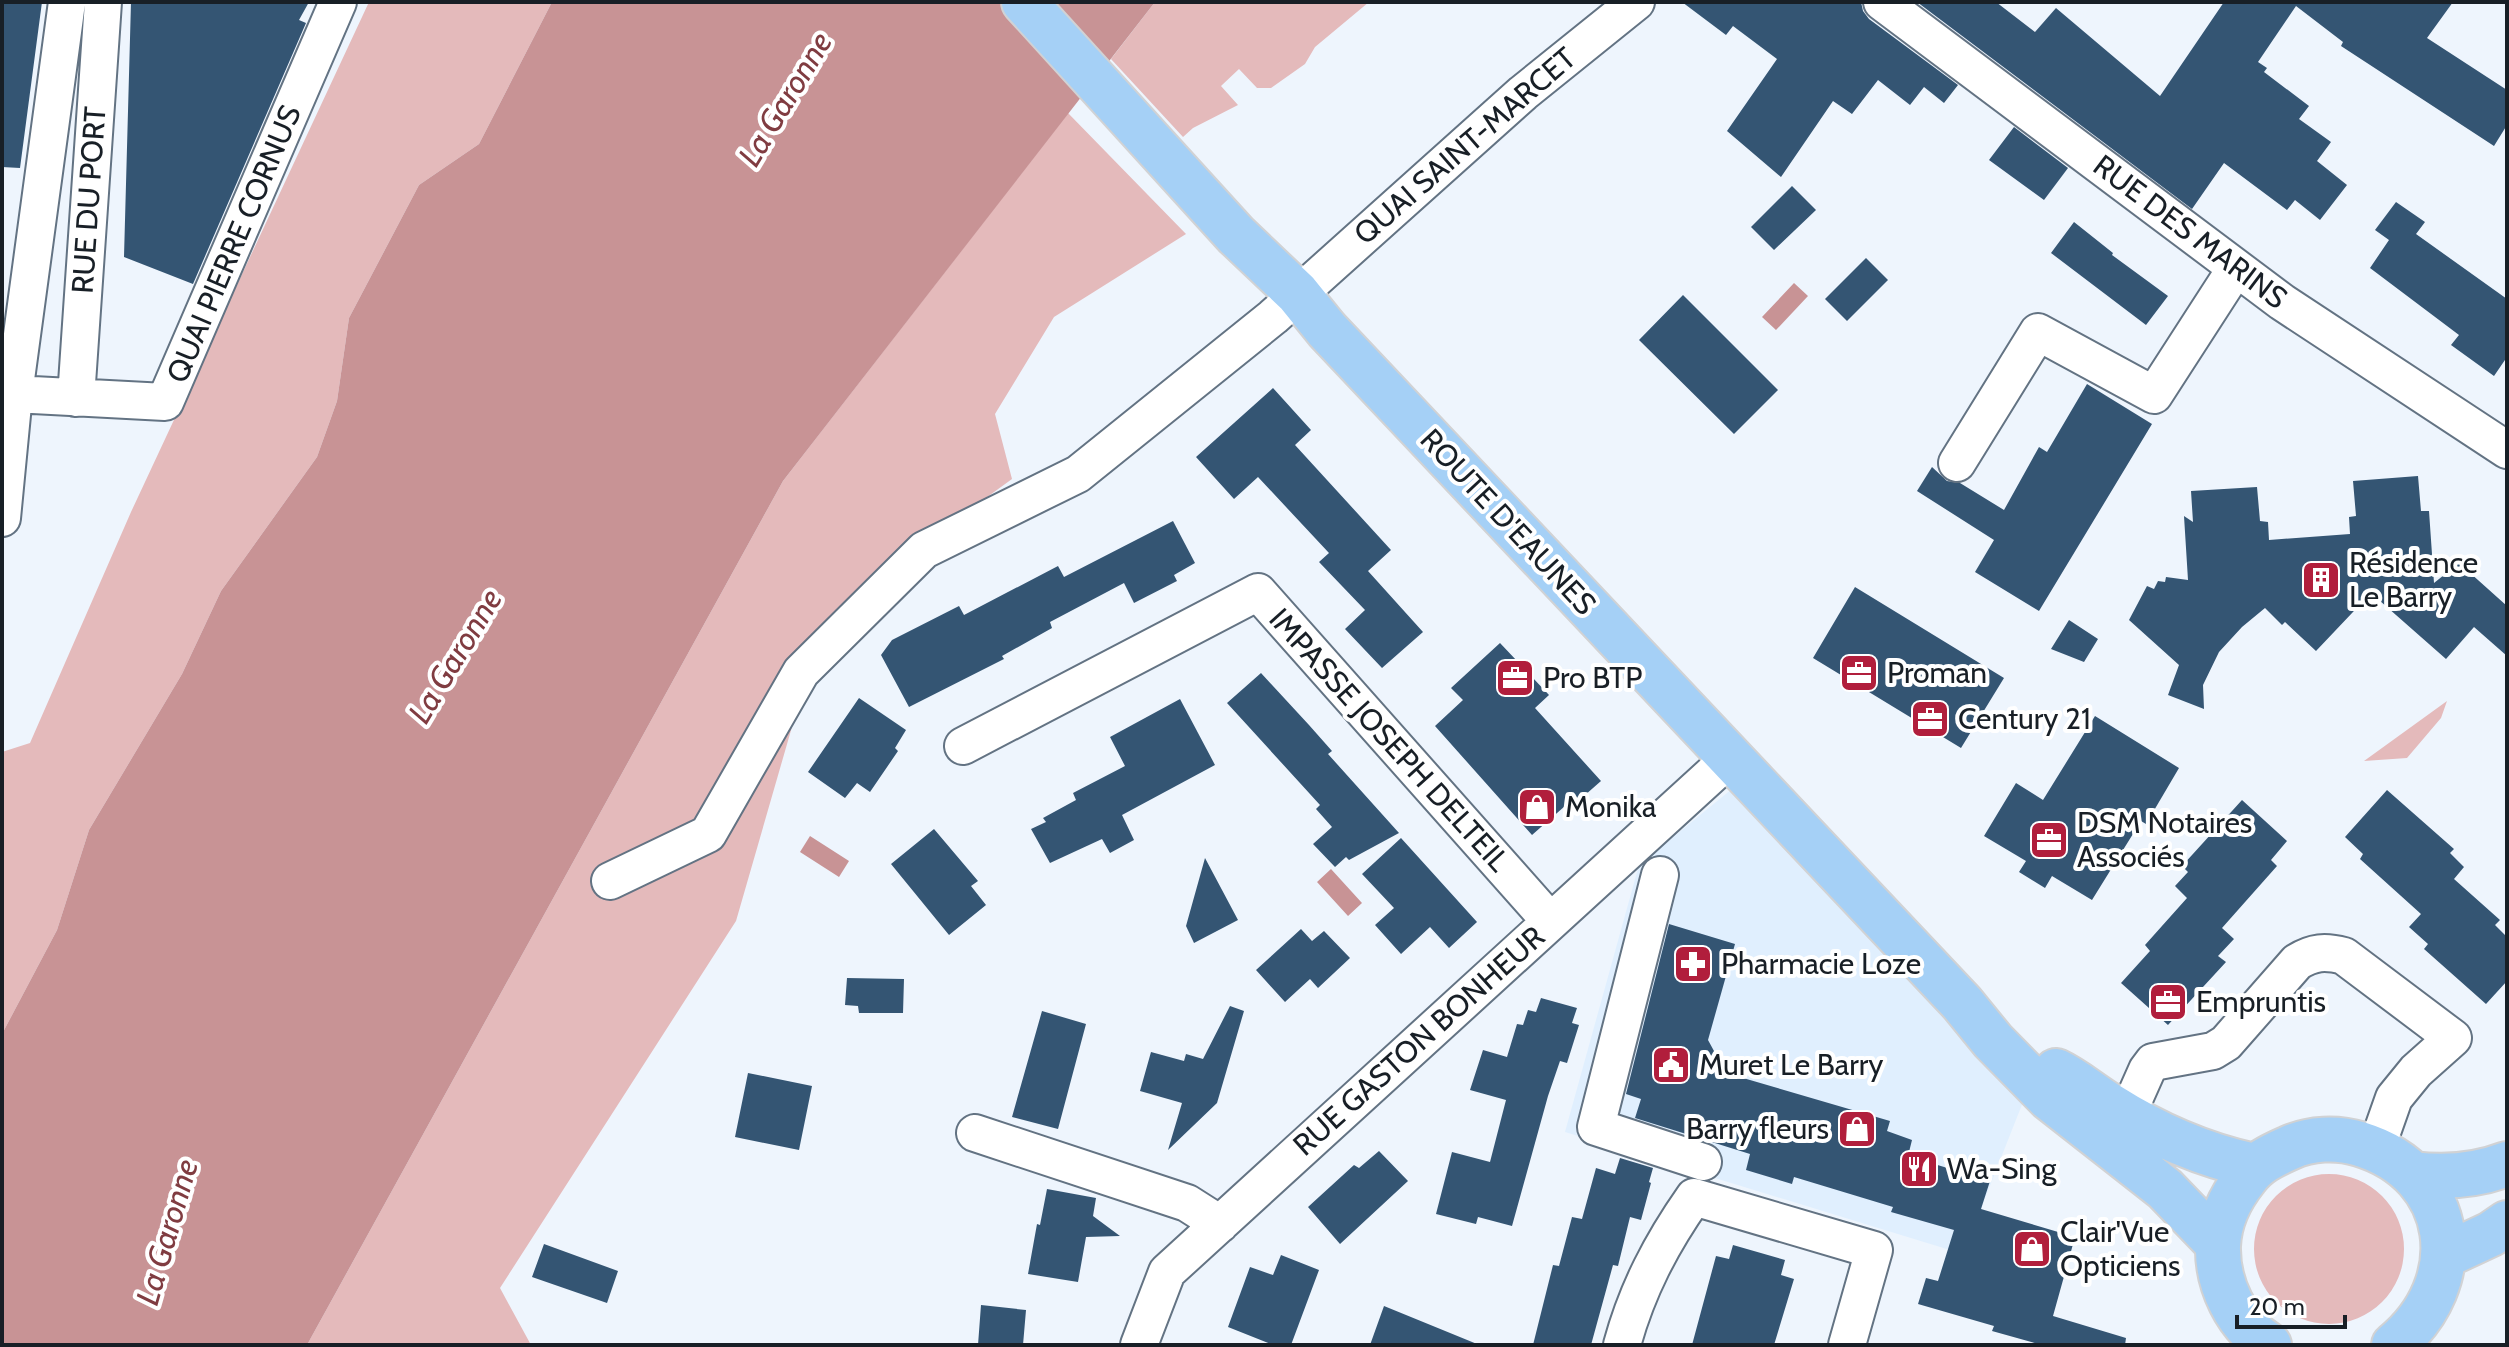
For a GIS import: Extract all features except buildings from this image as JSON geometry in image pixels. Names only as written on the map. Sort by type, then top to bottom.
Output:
[{"type":"main road","name":"ROUTE D'EAUNES","points":[[1024,2],[1236,235],[1297,293],[1338,342],[1962,1003],[1993,1041],[2049,1098],[2165,1189],[2218,1244]]},
{"type":"main road","name":"ROUTE D'EAUNES","points":[[1993,1041],[2066,1076],[2127,1115],[2188,1147],[2254,1166]]},
{"type":"main road","points":[[2269,1345],[2241,1320],[2228,1297],[2220,1271],[2218,1244],[2223,1218],[2234,1193],[2254,1166],[2297,1144],[2323,1139],[2350,1140],[2400,1162],[2413,1174],[2433,1204],[2442,1229],[2444,1256],[2440,1283],[2429,1308],[2400,1342]]},
{"type":"main road","points":[[2413,1174],[2440,1178],[2483,1173],[2507,1164]]},
{"type":"main road","points":[[2444,1256],[2502,1235]]},
{"type":"street","points":[[2,518],[14,394],[67,2]]},
{"type":"street","name":"RUE DU PORT","points":[[76,398],[103,2]]},
{"type":"street","name":"QUAI PIERRE CORNUS","points":[[76,398],[165,402],[338,2]]},
{"type":"street","name":"QUAI SAINT-MARCET","points":[[610,881],[708,834],[801,672],[924,550],[1078,474],[1273,317],[1523,93],[1636,2]]},
{"type":"street","name":"RUE DES MARINS","points":[[1882,2],[2282,302],[2506,446]]},
{"type":"street","points":[[1957,463],[2038,332],[2154,395],[2236,268]]},
{"type":"street","points":[[14,394],[76,398]]},
{"type":"street","name":"IMPASSE JOSEPH DELTEIL","points":[[963,746],[1258,592],[1550,921]]},
{"type":"street","name":"RUE GASTON BONHEUR","points":[[1139,1345],[1167,1272],[1730,758]]},
{"type":"street","points":[[1660,875],[1596,1127],[1703,1162]]},
{"type":"street","points":[[2127,1115],[2153,1062],[2213,1051],[2226,1043],[2297,962],[2309,954],[2327,952],[2344,956],[2453,1038],[2416,1071],[2394,1098],[2376,1149]]},
{"type":"street","points":[[975,1133],[1187,1203],[1220,1224]]},
{"type":"street","points":[[1622,1345],[1647,1274],[1668,1234],[1694,1197],[1874,1250],[1847,1345]]},
{"type":"shaded area","points":[[369,2],[552,2],[479,144],[419,185],[349,318],[337,401],[317,457],[221,591],[182,674],[89,830],[57,930],[2,1034],[2,752],[30,743],[131,512]]},
{"type":"shaded area","points":[[1155,2],[1369,2],[1315,47],[1305,64],[1271,88],[1257,88],[1239,69],[1221,86],[1238,105],[1193,128],[1183,137],[1111,59]]},
{"type":"shaded area","points":[[1068,113],[1186,234],[1054,317],[995,414],[1012,479],[961,516],[815,647],[736,921],[500,1288],[531,1345],[307,1345],[783,481]]},
{"type":"shaded area","points":[[2447,701],[2441,718],[2407,758],[2364,761]]},
{"type":"shaded area","points":[[1738,784],[2023,1102],[1963,1254],[1565,1132],[1639,865]]},
{"type":"shaded area","points":[[2329,1174],[2358,1180],[2382,1196],[2398,1220],[2404,1249],[2398,1278],[2382,1302],[2358,1318],[2329,1324],[2300,1318],[2276,1302],[2260,1278],[2254,1249],[2260,1220],[2276,1196],[2300,1180]]},
{"type":"water","name":"La Garonne","points":[[552,2],[1155,2],[783,481],[307,1345],[2,1345],[2,1034],[57,930],[89,830],[182,674],[221,591],[317,457],[337,401],[349,318],[419,185],[479,144]]},
{"type":"water","points":[[1794,283],[1808,296],[1776,330],[1762,317]]},
{"type":"water","points":[[810,836],[849,861],[839,877],[800,852]]},
{"type":"water","points":[[1331,869],[1362,903],[1348,916],[1317,882]]},
{"type":"place","name":"Résidence Le Barry","points":[[2321,580]]},
{"type":"place","name":"Proman","points":[[1859,673]]},
{"type":"place","name":"Pro BTP","points":[[1515,678]]},
{"type":"place","name":"Century 21","points":[[1930,719]]},
{"type":"place","name":"Monika","points":[[1537,807]]},
{"type":"place","name":"DSM Notaires Associés","points":[[2049,840]]},
{"type":"place","name":"Pharmacie Loze","points":[[1693,964]]},
{"type":"place","name":"Empruntis","points":[[2168,1002]]},
{"type":"place","name":"Muret Le Barry","points":[[1671,1065]]},
{"type":"place","name":"Barry fleurs","points":[[1857,1129]]},
{"type":"place","name":"Wa-Sing","points":[[1919,1169]]},
{"type":"place","name":"Clair'Vue Opticiens","points":[[2032,1249]]}]
